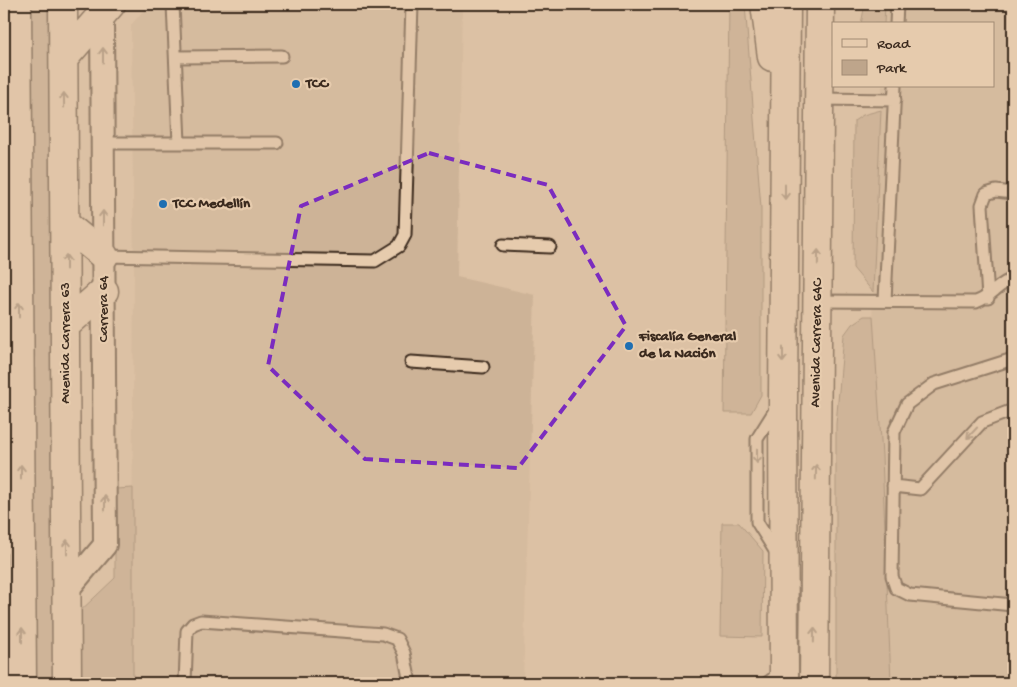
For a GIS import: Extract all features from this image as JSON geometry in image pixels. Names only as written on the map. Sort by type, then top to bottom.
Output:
[{"type":"main road","points":[[17,4],[22,683]]},
{"type":"main road","name":"Avenida Carrera 63","points":[[63,4],[66,225],[67,683]]},
{"type":"main road","points":[[765,4],[785,150]]},
{"type":"main road","points":[[778,679],[784,565],[783,397],[786,4]]},
{"type":"main road","name":"Avenida Carrera 64C","points":[[814,683],[820,4]]},
{"type":"main road","points":[[836,22],[840,4]]},
{"type":"main road","points":[[64,58],[107,9]]},
{"type":"main road","points":[[819,100],[832,39]]},
{"type":"main road","points":[[66,225],[104,256]]},
{"type":"main road","points":[[66,325],[104,290]]},
{"type":"street","name":"Carrera 64","points":[[67,590],[105,545],[103,142],[107,9]]},
{"type":"lane","points":[[173,4],[179,143]]},
{"type":"lane","points":[[104,256],[375,261],[399,246],[406,235],[412,4]]},
{"type":"lane","points":[[896,22],[897,4]]},
{"type":"lane","points":[[176,57],[282,56]]},
{"type":"lane","points":[[884,301],[895,88]]},
{"type":"lane","points":[[819,100],[895,100]]},
{"type":"lane","points":[[103,142],[277,143]]},
{"type":"lane","points":[[988,298],[982,205],[986,194],[996,191],[1013,193]]},
{"type":"lane","points":[[503,245],[550,247]]},
{"type":"lane","points":[[817,301],[976,302],[988,298],[1000,285],[1013,279]]},
{"type":"lane","points":[[1013,359],[934,384],[907,404],[894,432],[892,576],[896,588],[910,595],[1013,605]]},
{"type":"lane","points":[[411,362],[483,367]]},
{"type":"lane","points":[[893,486],[920,488],[982,422],[1013,410]]},
{"type":"lane","points":[[184,683],[187,631],[193,624],[201,621],[382,634],[397,639],[404,653],[410,683]]},
{"type":"highlighted area","points":[[429,153],[548,185],[626,326],[518,468],[365,459],[268,366],[301,206]]},
{"type":"shaded area","points":[[149,4],[462,4],[457,277],[535,295],[523,683],[131,683],[134,272],[131,25]]},
{"type":"shaded area","points":[[885,4],[1013,4],[1013,683],[891,683],[882,456],[872,321],[882,88],[994,88],[994,22],[884,22]]},
{"type":"green space","points":[[4,4],[11,683],[4,683]]},
{"type":"green space","points":[[26,4],[49,4],[55,683],[32,683]]},
{"type":"green space","points":[[729,4],[745,4],[761,208],[761,395],[751,413],[724,413]]},
{"type":"green space","points":[[865,4],[885,4],[884,22],[861,22]]},
{"type":"green space","points":[[881,110],[873,292],[853,268],[854,121],[863,115]]},
{"type":"green space","points":[[864,316],[873,316],[882,456],[891,683],[836,683],[836,424],[844,335],[852,324]]},
{"type":"green space","points":[[133,488],[133,683],[77,683],[76,615],[115,578],[115,489]]},
{"type":"green space","points":[[722,523],[739,523],[763,551],[762,637],[720,636]]},
{"type":"place","name":"TCC","points":[[296,84]]},
{"type":"place","name":"TCC Medellín","points":[[163,204]]},
{"type":"place","name":"Fiscalía General de la Nación","points":[[629,346]]}]
